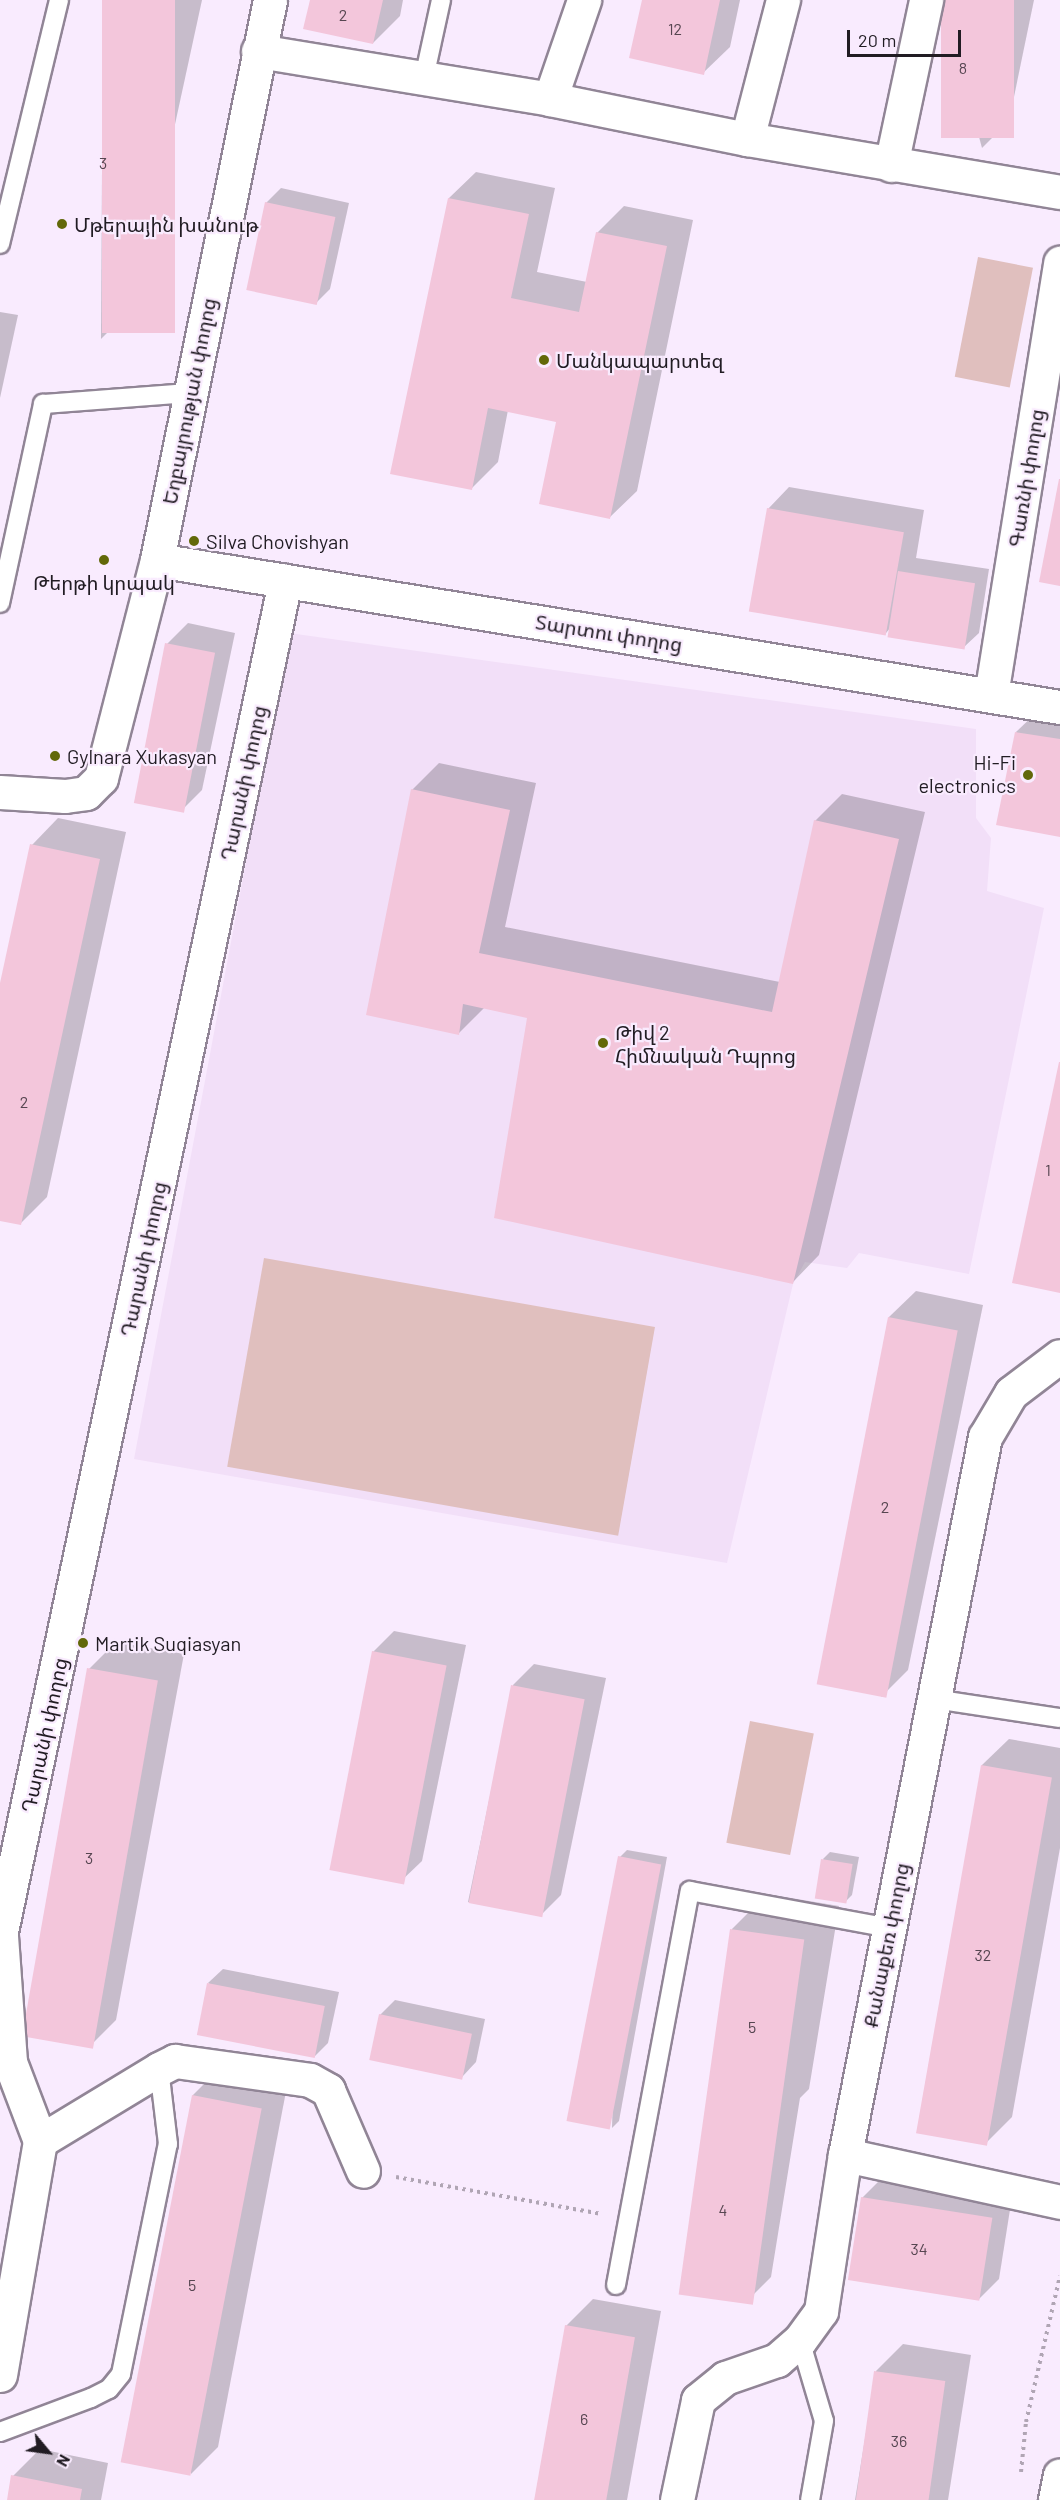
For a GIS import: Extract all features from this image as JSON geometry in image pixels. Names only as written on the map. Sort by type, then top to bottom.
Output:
[{"type":"street","name":"Եղբայրության փողոց","points":[[0,792],[65,796],[86,793],[101,778],[157,560],[270,0]]},
{"type":"street","points":[[550,99],[584,0]]},
{"type":"street","points":[[747,139],[783,0]]},
{"type":"street","points":[[891,165],[926,0]]},
{"type":"street","points":[[258,51],[550,99],[747,139],[1060,192]]},
{"type":"street","name":"Գառնի փողոց","points":[[991,695],[1060,262]]},
{"type":"street","name":"Տարտու փողոց","points":[[157,560],[1060,706]]},
{"type":"street","name":"Դարանի փողոց","points":[[40,2140],[10,2062],[1,1936],[285,581]]},
{"type":"street","name":"Քանաքեռ փողոց","points":[[677,2500],[698,2400],[725,2378],[777,2360],[800,2340],[821,2311],[845,2155],[985,1437],[1011,1393],[1060,1356]]},
{"type":"street","points":[[0,2375],[40,2140],[159,2069],[175,2061],[310,2080],[328,2090],[363,2170]]},
{"type":"street","points":[[845,2155],[1060,2202]]},
{"type":"street","points":[[1056,2500],[1060,2475]]},
{"type":"lane","points":[[0,244],[59,0]]},
{"type":"lane","points":[[424,78],[441,0]]},
{"type":"lane","points":[[0,603],[43,404],[190,393]]},
{"type":"lane","points":[[934,1699],[1060,1718]]},
{"type":"lane","points":[[616,2285],[626,2219],[690,1891],[890,1928]]},
{"type":"lane","points":[[0,2433],[91,2398],[109,2389],[121,2374],[168,2144],[159,2069]]},
{"type":"lane","points":[[800,2340],[824,2421],[810,2500]]},
{"type":"path","points":[[363,2170],[626,2219]]},
{"type":"path","points":[[1020,2478],[1026,2422],[1060,2276]]},
{"type":"shaded area","points":[[978,257],[1033,268],[1010,387],[955,377]]},
{"type":"shaded area","points":[[289,633],[976,729],[976,818],[991,838],[987,891],[1044,908],[969,1274],[859,1253],[847,1268],[805,1262],[793,1284],[727,1563],[134,1459]]},
{"type":"shaded area","points":[[264,1258],[655,1327],[618,1536],[227,1467]]},
{"type":"shaded area","points":[[750,1721],[814,1733],[790,1855],[726,1843]]},
{"type":"building","points":[[102,0],[175,0],[175,333],[102,333]]},
{"type":"building","points":[[310,0],[383,0],[373,44],[303,29]]},
{"type":"building","points":[[642,0],[720,0],[704,75],[629,58]]},
{"type":"building","points":[[941,0],[1014,0],[1014,138],[941,138]]},
{"type":"building","points":[[448,198],[529,214],[511,298],[579,312],[596,232],[667,246],[610,519],[539,504],[556,422],[488,408],[472,490],[390,474]]},
{"type":"building","points":[[265,202],[335,217],[317,305],[246,290]]},
{"type":"building","points":[[1060,479],[1060,586],[1039,582]]},
{"type":"building","points":[[767,508],[904,532],[886,636],[749,611]]},
{"type":"building","points":[[898,571],[975,583],[965,649],[888,637]]},
{"type":"building","points":[[165,643],[215,653],[184,813],[134,803]]},
{"type":"building","points":[[1015,732],[1060,739],[1060,837],[996,825]]},
{"type":"building","points":[[411,789],[510,810],[479,953],[772,1012],[814,820],[899,839],[793,1284],[494,1218],[527,1018],[463,1004],[459,1035],[366,1015]]},
{"type":"building","points":[[30,844],[100,859],[21,1225],[0,1221],[0,983]]},
{"type":"building","points":[[1060,1062],[1060,1293],[1012,1283]]},
{"type":"building","points":[[888,1317],[958,1331],[886,1698],[817,1684]]},
{"type":"building","points":[[372,1651],[447,1666],[404,1884],[329,1870]]},
{"type":"building","points":[[87,1668],[158,1681],[93,2049],[22,2036]]},
{"type":"building","points":[[511,1685],[585,1699],[542,1917],[469,1903]]},
{"type":"building","points":[[981,1765],[1052,1778],[987,2146],[916,2133]]},
{"type":"building","points":[[618,1856],[661,1864],[610,2129],[566,2121]]},
{"type":"building","points":[[821,1859],[853,1864],[846,1904],[815,1899]]},
{"type":"building","points":[[730,1929],[804,1939],[753,2305],[679,2294]]},
{"type":"building","points":[[207,1983],[325,2006],[315,2058],[197,2035]]},
{"type":"building","points":[[379,2014],[472,2034],[462,2080],[369,2060]]},
{"type":"building","points":[[192,2095],[262,2109],[190,2476],[121,2462]]},
{"type":"building","points":[[861,2197],[992,2218],[979,2301],[848,2280]]},
{"type":"building","points":[[565,2325],[635,2337],[606,2500],[534,2500]]},
{"type":"building","points":[[874,2371],[945,2381],[929,2500],[856,2500]]},
{"type":"building","points":[[11,2475],[82,2489],[80,2500],[7,2500]]},
{"type":"place","name":"Մթերային խանութ","points":[[62,224]]},
{"type":"place","name":"Մանկապարտեզ","points":[[544,360]]},
{"type":"place","name":"Silva Chovishyan","points":[[194,541]]},
{"type":"place","name":"Թերթի կրպակ","points":[[104,560]]},
{"type":"place","name":"Gylnara Xukasyan","points":[[55,756]]},
{"type":"place","name":"Hi-Fi electronics","points":[[1028,775]]},
{"type":"place","name":"Թիվ 2 Հիմնական Դպրոց","points":[[603,1043]]},
{"type":"place","name":"Martik Suqiasyan","points":[[83,1643]]}]
